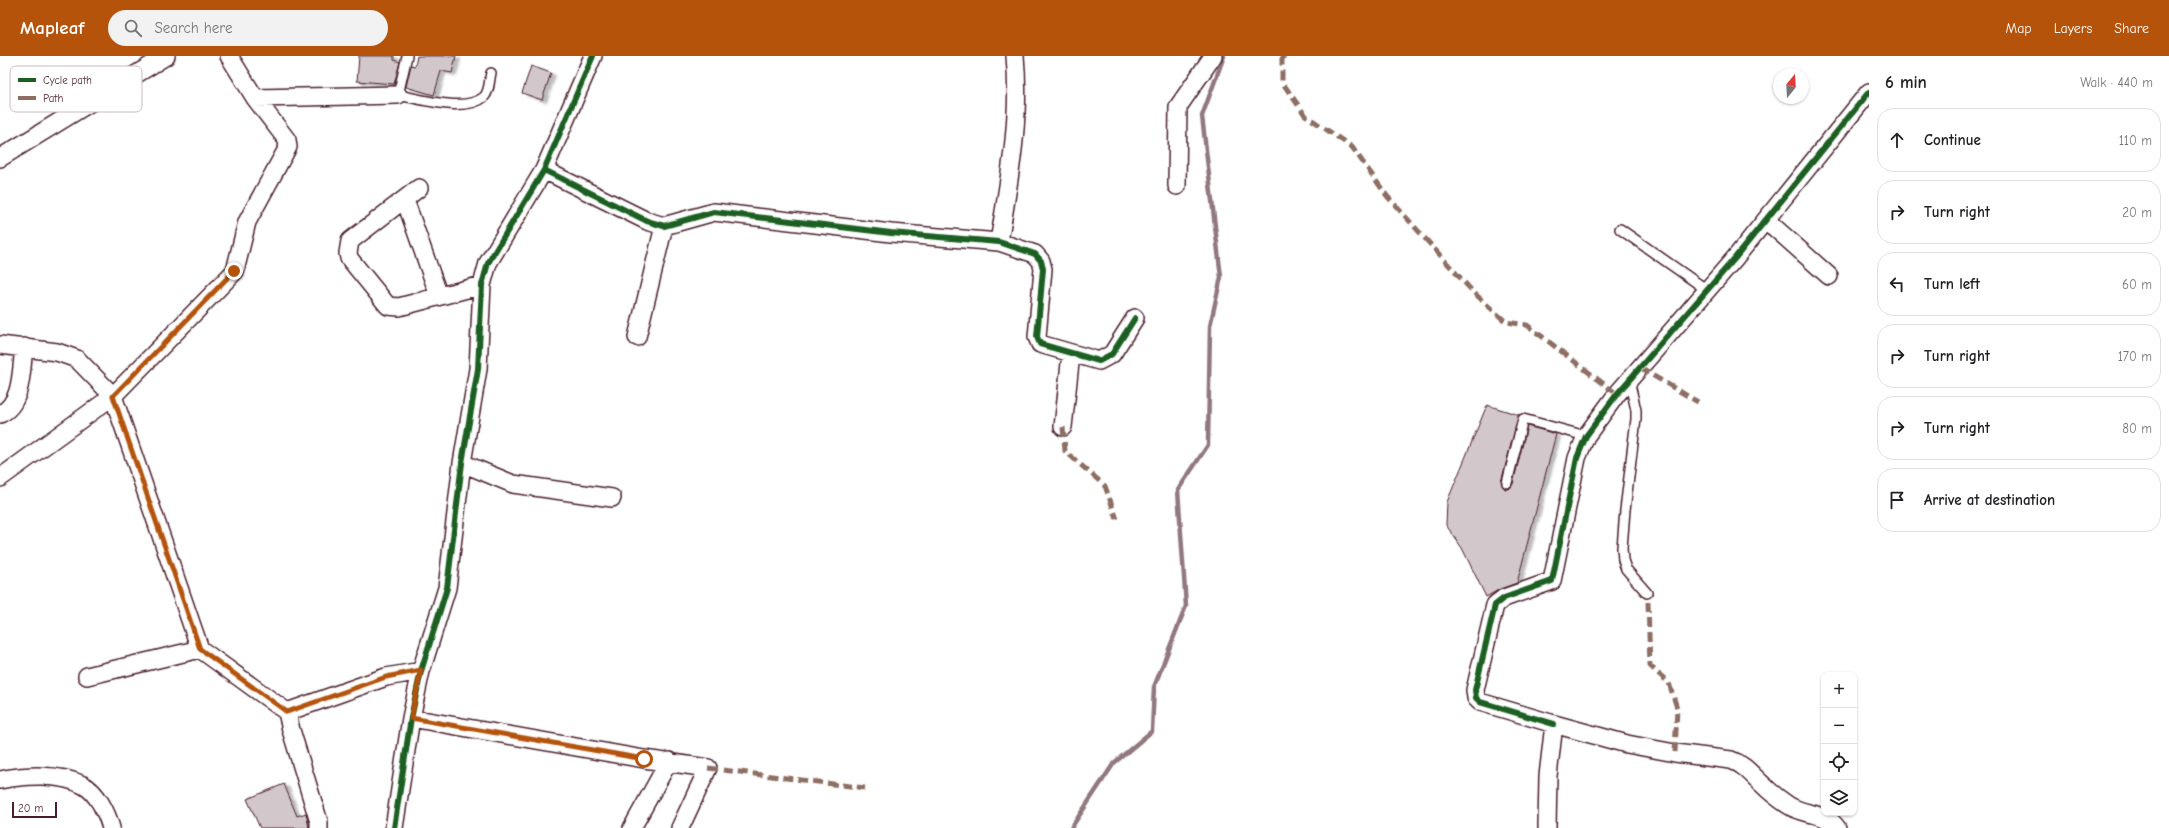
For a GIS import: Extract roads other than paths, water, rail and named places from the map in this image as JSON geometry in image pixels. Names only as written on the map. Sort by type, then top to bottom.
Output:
[{"type":"street","points":[[142,71],[166,56]]},
{"type":"street","points":[[0,478],[113,396],[234,271],[247,222],[288,147],[287,140],[255,98],[229,56]]},
{"type":"street","points":[[394,828],[411,718],[421,670],[447,588],[462,463],[478,369],[482,285],[488,263],[544,170],[593,56]]},
{"type":"street","points":[[999,242],[1014,148],[1018,81],[1015,56]]},
{"type":"street","points":[[1177,186],[1178,107],[1213,56]]},
{"type":"street","points":[[1837,828],[1829,820],[1818,814],[1802,812],[1789,806],[1761,784],[1740,763],[1731,760],[1675,753],[1627,744],[1554,724],[1480,702],[1476,698],[1475,690],[1495,605],[1504,598],[1552,581],[1577,458],[1586,436],[1630,380],[1766,220],[1869,92]]},
{"type":"street","points":[[255,98],[398,95]]},
{"type":"street","points":[[0,158],[75,112]]},
{"type":"street","points":[[544,170],[647,221],[664,226],[714,212],[891,233],[999,242],[1035,254],[1041,260],[1043,269],[1038,341],[1043,346],[1071,354],[1099,361],[1112,354],[1135,318]]},
{"type":"street","points":[[419,188],[350,241],[348,253],[349,258],[388,306],[399,307],[482,285]]},
{"type":"street","points":[[405,200],[439,296]]},
{"type":"street","points":[[1766,220],[1829,276]]},
{"type":"street","points":[[637,337],[664,226]]},
{"type":"street","points":[[0,345],[57,352],[77,358],[113,396],[200,649],[287,712],[319,822],[319,828]]},
{"type":"street","points":[[0,414],[4,412],[17,395],[24,347]]},
{"type":"street","points":[[1063,427],[1071,354]]},
{"type":"street","points":[[462,463],[513,484],[612,498]]},
{"type":"street","points":[[87,676],[200,649]]},
{"type":"street","points":[[287,712],[386,677],[421,670]]},
{"type":"street","points":[[411,718],[644,759],[669,761],[708,768],[680,828]]},
{"type":"street","points":[[1547,828],[1548,776],[1554,724]]},
{"type":"street","points":[[632,828],[669,761]]},
{"type":"street","points":[[0,780],[33,777],[60,778],[84,785],[98,800],[108,817],[111,828]]},
{"type":"lane","points":[[408,56],[398,95],[449,104],[467,104],[484,96],[488,88],[491,73]]},
{"type":"lane","points":[[1620,229],[1707,290]]},
{"type":"lane","points":[[1630,380],[1636,410],[1636,419],[1625,510],[1623,560],[1626,569],[1647,593]]},
{"type":"lane","points":[[1507,483],[1523,419],[1586,436]]},
{"type":"waterway","points":[[1071,828],[1114,763],[1152,731],[1154,687],[1186,606],[1178,490],[1208,445],[1210,326],[1221,277],[1202,116],[1224,56]]}]
